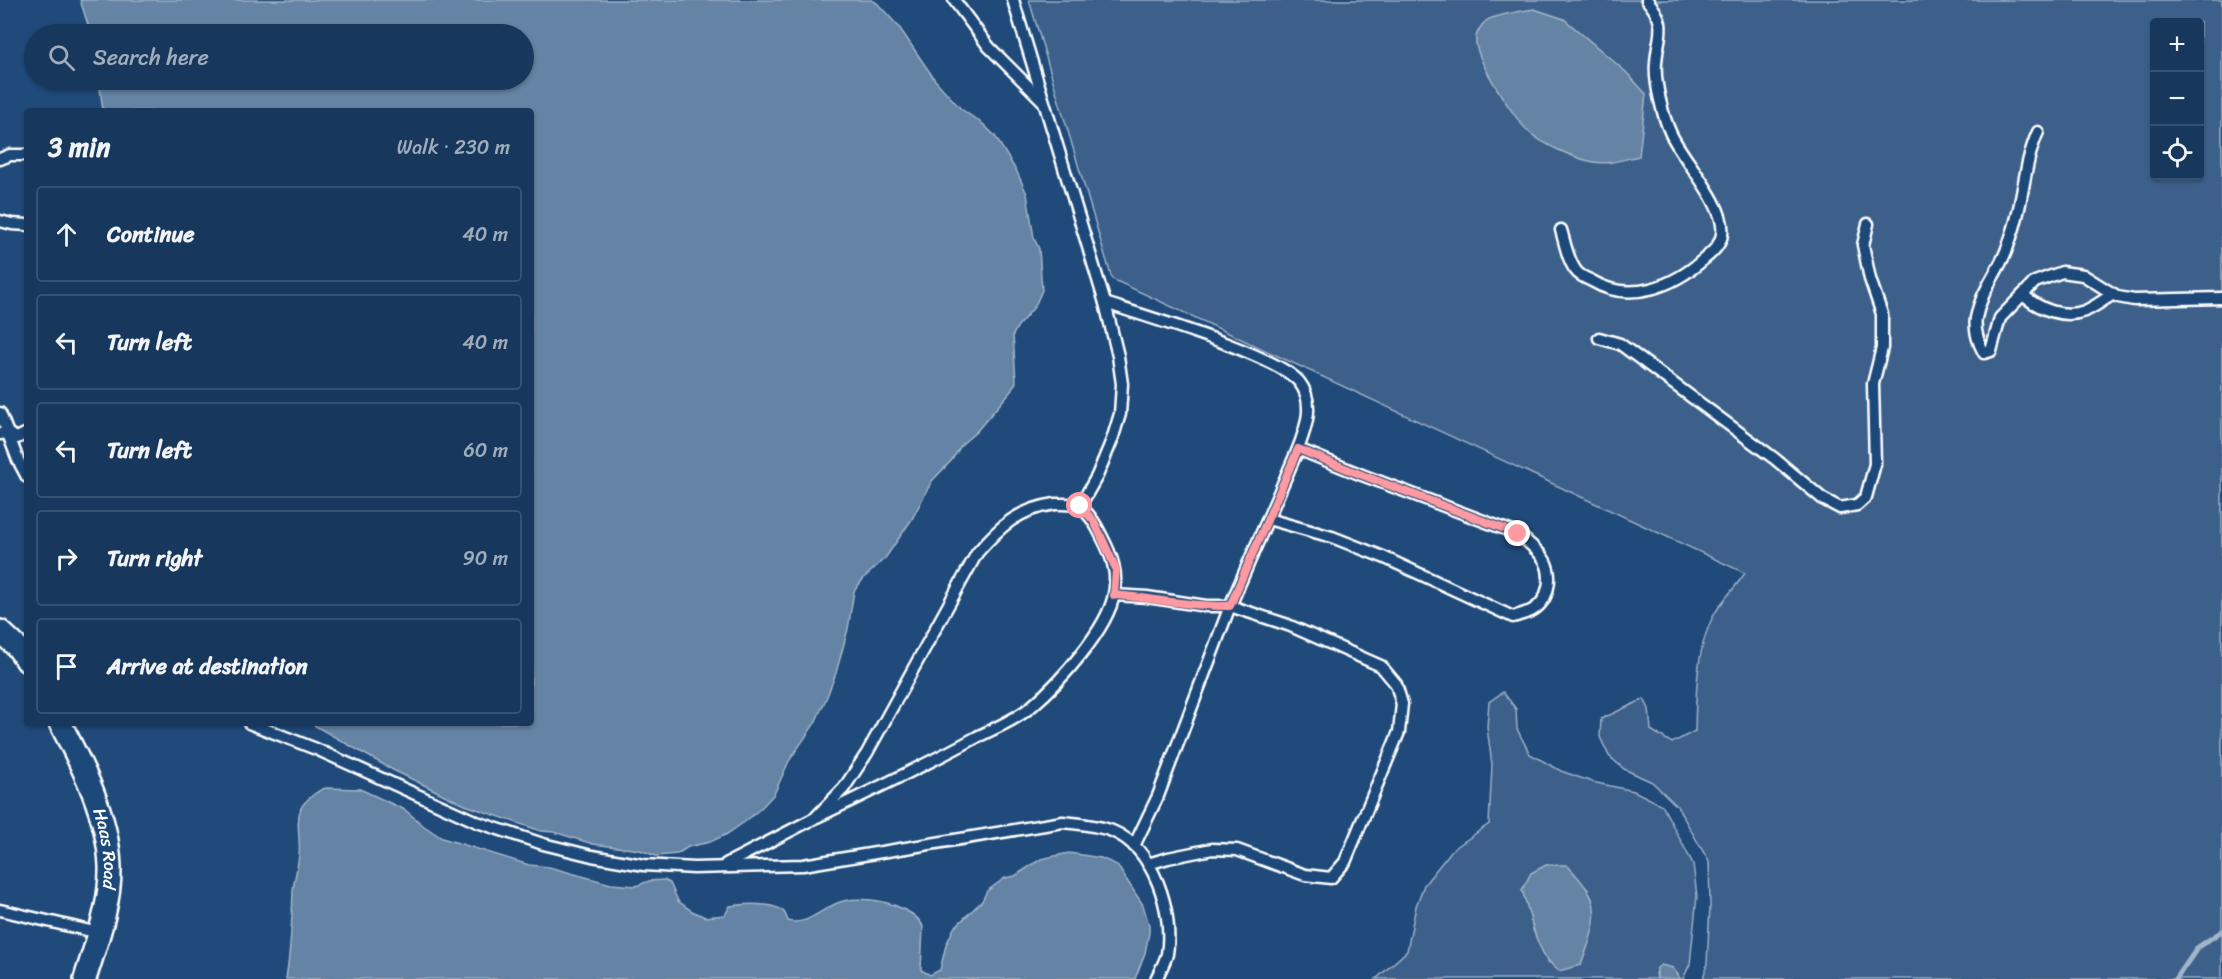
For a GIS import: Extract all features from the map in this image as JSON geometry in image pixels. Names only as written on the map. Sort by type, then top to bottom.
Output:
[{"type":"street","points":[[0,631],[17,647],[24,658]]},
{"type":"street","name":"Haas Road","points":[[62,726],[82,765],[105,829],[110,867],[106,903],[85,979]]},
{"type":"lane","points":[[954,0],[989,47],[1044,102]]},
{"type":"lane","points":[[1013,0],[1105,303],[1118,356],[1122,384],[1120,414],[1097,476],[1080,506]]},
{"type":"lane","points":[[1561,230],[1568,254],[1577,272],[1601,287],[1624,292],[1658,288],[1690,272],[1714,250],[1722,234],[1721,219],[1714,201],[1671,134],[1657,84],[1655,64],[1661,28],[1658,14],[1647,0]]},
{"type":"lane","points":[[2038,132],[2029,150],[2013,231],[2001,263],[1987,285],[1980,303],[1976,321],[1977,340],[1984,353],[1991,351],[2000,318],[2035,282],[2062,272],[2083,275],[2114,294],[2134,300],[2222,298]]},
{"type":"lane","points":[[0,159],[10,155],[24,155]]},
{"type":"lane","points":[[0,221],[24,225]]},
{"type":"lane","points":[[1599,338],[1620,344],[1775,459],[1823,499],[1839,508],[1857,505],[1866,497],[1875,464],[1873,384],[1882,348],[1882,314],[1870,279],[1863,245],[1868,224]]},
{"type":"lane","points":[[2023,295],[2042,309],[2070,314],[2085,310],[2114,294]]},
{"type":"lane","points":[[1105,303],[1211,339],[1290,373],[1301,384],[1307,401],[1308,423],[1298,449],[1230,606],[1162,786],[1134,846]]},
{"type":"lane","points":[[0,413],[4,434],[24,471]]},
{"type":"lane","points":[[4,434],[18,438],[24,435]]},
{"type":"lane","points":[[1268,519],[1332,537],[1363,549],[1513,617],[1533,610],[1545,597],[1550,579],[1545,560],[1518,534],[1298,449]]},
{"type":"lane","points":[[723,866],[814,818],[921,768],[1031,707],[1060,679],[1084,650],[1102,623],[1114,595],[1116,569],[1094,521],[1080,506],[1061,504],[1040,506],[1019,514],[996,531],[977,554],[867,753],[844,788],[814,818]]},
{"type":"lane","points":[[1114,595],[1147,597],[1206,606],[1230,606],[1288,625],[1381,666],[1396,684],[1402,704],[1399,732],[1345,862],[1331,878],[1305,875],[1238,850],[1212,849],[1148,864]]},
{"type":"lane","points":[[0,631],[24,643]]},
{"type":"lane","points":[[257,726],[316,749],[477,822],[543,844],[644,865],[694,868],[803,865],[1063,822],[1095,826],[1114,832],[1134,846],[1160,885],[1169,919],[1167,955],[1156,979]]},
{"type":"lane","points":[[0,910],[99,933]]},
{"type":"shaded area","points":[[80,0],[872,0],[899,27],[935,80],[961,109],[983,124],[995,136],[1017,172],[1027,194],[1034,238],[1039,249],[1042,290],[1035,306],[1013,335],[1016,382],[1011,391],[976,432],[962,444],[951,461],[932,481],[912,519],[886,557],[854,591],[848,629],[836,673],[815,723],[789,761],[774,794],[746,821],[727,834],[710,842],[688,847],[677,854],[656,856],[640,850],[593,844],[554,832],[541,831],[465,805],[393,770],[315,726],[534,726],[534,108],[103,108],[100,90],[534,90],[534,24],[88,24]]},
{"type":"shaded area","points":[[1029,0],[2222,0],[2222,979],[1703,979],[1707,963],[1710,906],[1709,862],[1677,806],[1652,782],[1624,769],[1609,756],[1600,737],[1601,719],[1644,699],[1649,709],[1651,730],[1672,743],[1695,731],[1698,670],[1704,640],[1715,613],[1745,573],[1112,279]]},
{"type":"shaded area","points":[[1534,9],[1564,19],[1626,72],[1646,94],[1639,156],[1605,163],[1578,158],[1534,136],[1513,113],[1495,86],[1480,57],[1476,37],[1481,26],[1490,19]]},
{"type":"shaded area","points":[[1503,692],[1516,709],[1517,729],[1530,754],[1561,771],[1592,782],[1634,791],[1662,805],[1693,864],[1697,896],[1690,964],[1683,979],[1680,979],[1677,973],[1656,973],[1657,979],[1376,979],[1407,951],[1416,906],[1424,885],[1452,850],[1489,824],[1492,765],[1487,727],[1489,702]],"holes":[[[1580,882],[1588,890],[1548,963],[1533,930],[1530,911],[1522,890]]]},
{"type":"shaded area","points":[[326,788],[360,789],[405,810],[442,838],[529,865],[549,867],[611,884],[636,886],[649,881],[664,880],[670,883],[678,901],[705,917],[725,915],[730,906],[758,904],[780,909],[788,921],[794,922],[806,920],[842,901],[860,899],[888,903],[909,912],[922,924],[921,970],[930,975],[940,970],[946,945],[954,928],[982,901],[987,891],[1005,878],[1015,876],[1041,859],[1069,853],[1101,858],[1117,865],[1143,905],[1149,933],[1145,953],[1135,979],[286,979],[293,891],[299,854],[299,813],[309,799]]},
{"type":"shaded area","points":[[1546,865],[1567,865],[1586,888],[1594,909],[1591,938],[1581,965],[1559,971],[1544,955],[1539,945],[1522,890],[1531,873]]},
{"type":"shaded area","points":[[1661,965],[1673,968],[1680,979],[1657,979],[1657,968]]},
{"type":"waterway","points":[[2176,979],[2198,947],[2222,931]]},
{"type":"route","points":[[1080,506],[1094,521],[1116,569],[1114,595],[1147,597],[1206,606],[1230,606],[1298,449],[1518,534]]}]
